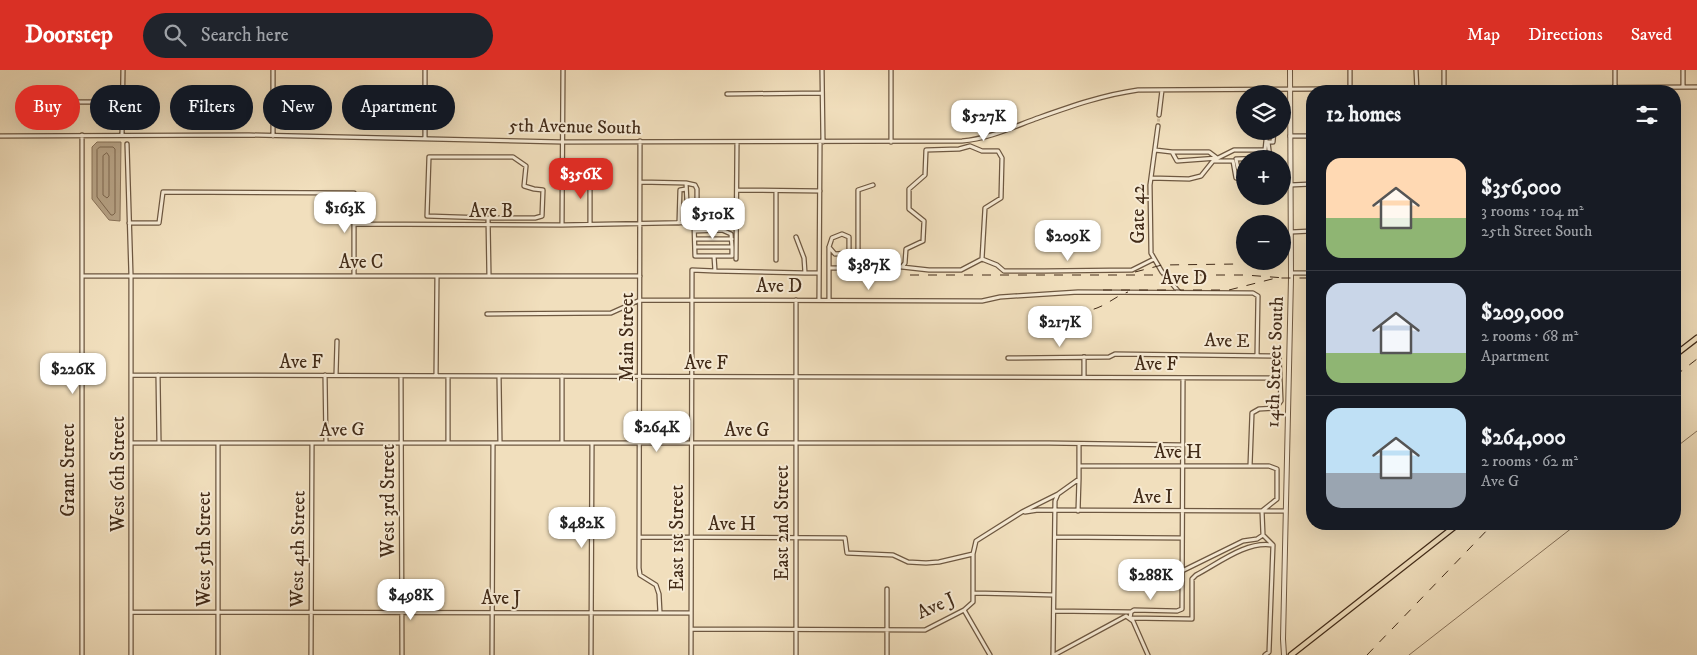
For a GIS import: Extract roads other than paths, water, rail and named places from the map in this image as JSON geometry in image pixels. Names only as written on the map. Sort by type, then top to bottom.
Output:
[{"type":"main road","points":[[1681,350],[1697,338]]},
{"type":"main road","points":[[1291,655],[1450,530]]},
{"type":"street","points":[[123,70],[123,85]]},
{"type":"street","points":[[273,70],[273,136]]},
{"type":"street","points":[[424,70],[424,138]]},
{"type":"street","points":[[562,225],[563,70]]},
{"type":"street","points":[[819,300],[822,70]]},
{"type":"street","points":[[890,70],[891,142]]},
{"type":"street","name":"14th Street South","points":[[1290,70],[1290,85]]},
{"type":"street","points":[[1350,70],[1350,85]]},
{"type":"street","points":[[1416,70],[1417,85]]},
{"type":"street","points":[[1444,70],[1444,85]]},
{"type":"street","points":[[1615,70],[1616,85]]},
{"type":"street","points":[[1683,70],[1683,87]]},
{"type":"street","name":"5th Avenue South","points":[[1683,87],[1697,87]]},
{"type":"street","name":"5th Avenue South","points":[[0,136],[273,136],[562,142],[891,142],[976,140],[1106,95],[1138,90],[1236,90]]},
{"type":"street","points":[[1159,115],[1162,90]]},
{"type":"street","name":"5th Avenue South","points":[[1291,90],[1306,90]]},
{"type":"street","points":[[727,94],[822,93]]},
{"type":"street","name":"Gate 42","points":[[1158,126],[1151,178],[1151,253],[1162,272],[1180,292]]},
{"type":"street","points":[[122,130],[122,135]]},
{"type":"street","name":"Grant Street","points":[[82,135],[82,655]]},
{"type":"street","points":[[1291,136],[1306,136]]},
{"type":"street","points":[[1172,152],[1177,161],[1218,158],[1234,150],[1265,150],[1266,140]]},
{"type":"street","points":[[1269,150],[1268,142],[1273,142],[1273,140]]},
{"type":"street","name":"Main Street","points":[[640,141],[639,568],[640,575],[656,585],[659,594],[660,612]]},
{"type":"street","points":[[736,259],[737,142]]},
{"type":"street","name":"West 6th Street","points":[[127,144],[131,275],[131,655]]},
{"type":"street","points":[[902,267],[905,263],[906,249],[923,241],[924,220],[909,209],[909,189],[925,175],[926,150],[959,149],[970,146],[982,151],[998,151],[1002,158],[1001,198],[985,208],[982,259]]},
{"type":"street","points":[[1155,150],[1209,152],[1218,158]]},
{"type":"street","points":[[429,157],[513,157],[526,166],[524,186],[543,190],[542,216],[535,218],[488,218],[427,216],[429,157]]},
{"type":"street","points":[[1151,178],[1189,179],[1201,176],[1213,162],[1224,160],[1233,161],[1236,178]]},
{"type":"street","points":[[590,176],[590,224]]},
{"type":"street","points":[[640,182],[686,183],[695,185],[696,223],[695,231],[695,247],[696,256],[732,256],[732,234],[722,230],[695,231]]},
{"type":"street","points":[[686,183],[688,223]]},
{"type":"street","points":[[1291,184],[1306,184]]},
{"type":"street","points":[[858,268],[858,190],[873,185]]},
{"type":"street","points":[[679,223],[680,190],[686,189]]},
{"type":"street","points":[[737,190],[820,191]]},
{"type":"street","points":[[776,191],[776,260]]},
{"type":"street","points":[[129,223],[159,223],[163,192],[354,192],[354,276]]},
{"type":"street","points":[[488,218],[489,276]]},
{"type":"street","name":"Ave B","points":[[354,224],[562,225],[718,222]]},
{"type":"street","points":[[1291,232],[1306,232]]},
{"type":"street","points":[[829,247],[835,254],[849,253],[849,237],[842,234],[832,238],[829,247],[829,300]]},
{"type":"street","points":[[796,237],[804,258],[805,272]]},
{"type":"street","points":[[695,239],[732,239]]},
{"type":"street","points":[[695,247],[732,247]]},
{"type":"street","name":"14th Street South","points":[[1284,655],[1282,639],[1291,252]]},
{"type":"street","points":[[714,256],[715,271],[819,273]]},
{"type":"street","points":[[829,268],[877,266],[929,270],[961,270],[982,259],[997,265],[1004,271],[1132,270],[1154,259]]},
{"type":"street","name":"East 1st Street","points":[[691,655],[692,270],[715,271]]},
{"type":"street","points":[[1292,273],[1306,273]]},
{"type":"street","name":"Ave C","points":[[82,276],[640,276]]},
{"type":"street","points":[[436,276],[436,376]]},
{"type":"street","name":"Ave D","points":[[487,314],[611,313],[640,300],[982,300],[1078,292],[1253,293],[1258,296],[1257,355]]},
{"type":"street","name":"East 2nd Street","points":[[796,300],[796,655]]},
{"type":"street","points":[[336,341],[336,376]]},
{"type":"street","name":"Ave E","points":[[1008,358],[1109,357],[1115,354],[1279,356],[1280,378]]},
{"type":"street","points":[[1084,357],[1084,378]]},
{"type":"street","name":"Ave F","points":[[131,375],[1280,378]]},
{"type":"street","points":[[158,375],[159,443]]},
{"type":"street","points":[[325,376],[326,443]]},
{"type":"street","name":"West 3rd Street","points":[[401,376],[402,655]]},
{"type":"street","points":[[448,376],[448,443]]},
{"type":"street","points":[[499,376],[500,443]]},
{"type":"street","points":[[562,376],[562,443]]},
{"type":"street","points":[[1054,611],[1131,612],[1134,610],[1177,611],[1182,609],[1183,378]]},
{"type":"street","points":[[1250,466],[1252,413],[1260,409],[1276,408],[1281,401],[1280,378]]},
{"type":"street","name":"Ave G","points":[[132,443],[1182,445]]},
{"type":"street","name":"West 5th Street","points":[[218,443],[218,655]]},
{"type":"street","points":[[492,655],[493,443]]},
{"type":"street","name":"West 4th Street","points":[[311,655],[312,444]]},
{"type":"street","points":[[591,655],[592,444]]},
{"type":"street","points":[[1078,511],[1079,444]]},
{"type":"street","name":"Ave H","points":[[1079,466],[1269,466],[1277,469],[1277,499],[1262,511]]},
{"type":"street","name":"Ave J","points":[[691,629],[925,630],[964,610],[973,602],[976,540],[1022,512],[1058,494],[1079,479]]},
{"type":"street","points":[[1058,494],[1054,501],[1053,655],[1126,616],[1130,618],[1192,619],[1192,580],[1196,574],[1250,546],[1261,544],[1273,545]]},
{"type":"street","name":"Ave I","points":[[1022,512],[1038,510],[1054,512],[1285,511]]},
{"type":"street","points":[[1262,511],[1263,535],[1273,545],[1269,652],[1265,655]]},
{"type":"street","points":[[1182,571],[1242,541],[1263,535]]},
{"type":"street","name":"Ave H","points":[[639,537],[845,538],[847,553],[893,555],[908,562],[939,562],[974,554]]},
{"type":"street","points":[[1054,537],[1182,538]]},
{"type":"street","points":[[887,589],[887,655]]},
{"type":"street","points":[[974,593],[1053,595]]},
{"type":"street","points":[[964,610],[990,655]]},
{"type":"street","name":"Ave J","points":[[131,612],[691,612]]},
{"type":"street","points":[[1131,612],[1130,618],[1148,655]]},
{"type":"water","points":[[97,142],[121,142],[120,221],[109,220],[92,199],[92,147]]},
{"type":"waterway","points":[[1681,443],[1697,431]]},
{"type":"waterway","points":[[1409,655],[1569,530]]},
{"type":"tunnel","points":[[1158,126],[1159,115]]},
{"type":"railway","points":[[1135,272],[1162,265],[1236,264]]},
{"type":"railway","points":[[910,275],[1245,275],[1285,278]]},
{"type":"railway","points":[[1103,290],[1229,290],[1276,278],[1306,278]]},
{"type":"railway","points":[[1058,312],[1092,310],[1128,292]]},
{"type":"railway","points":[[1681,371],[1697,359]]},
{"type":"railway","points":[[1367,655],[1487,530]]}]
